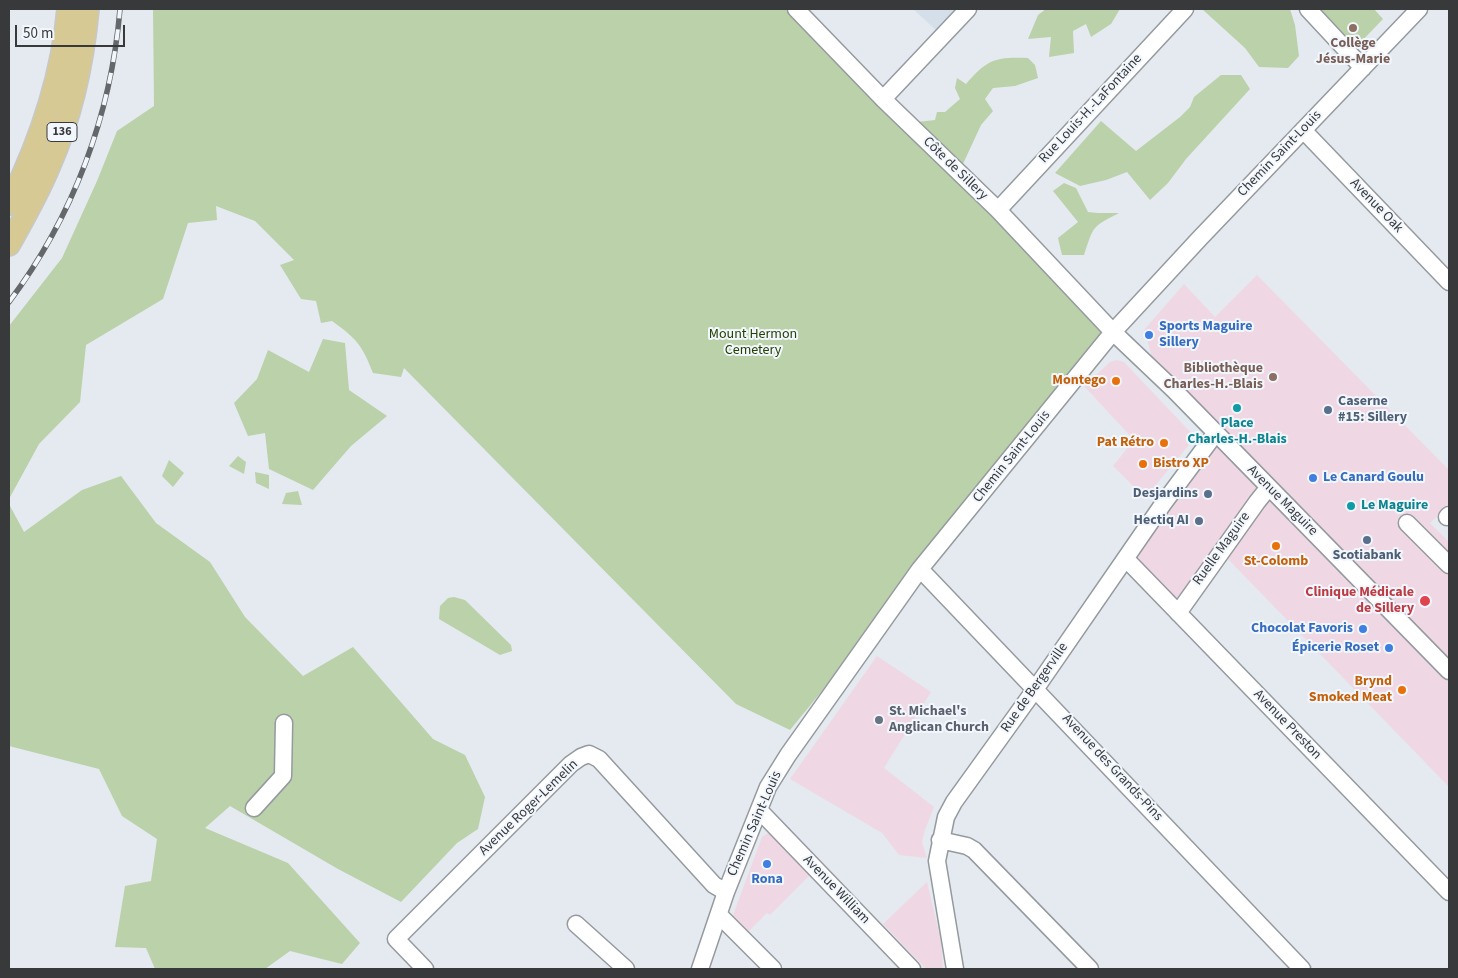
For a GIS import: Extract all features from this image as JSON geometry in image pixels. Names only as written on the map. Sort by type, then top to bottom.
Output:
[{"type":"main road","name":"136","points":[[9,204],[42,130],[51,102],[58,76],[68,9]]},
{"type":"main road","name":"136","points":[[9,245],[27,214],[50,167],[67,119],[78,74],[88,9]]},
{"type":"street","name":"Côte de Sillery","points":[[796,9],[883,99],[998,210],[1113,332]]},
{"type":"street","points":[[883,99],[968,9]]},
{"type":"street","name":"Rue Louis-H.-LaFontaine","points":[[998,210],[1185,9]]},
{"type":"street","points":[[1308,9],[1363,68]]},
{"type":"street","name":"Chemin Saint-Louis","points":[[700,969],[726,892],[768,787],[788,755],[920,569],[1113,332],[1419,9]]},
{"type":"street","name":"Avenue Oak","points":[[1304,130],[1449,282]]},
{"type":"street","name":"Avenue Maguire","points":[[1113,332],[1157,373],[1449,671]]},
{"type":"street","name":"Rue de Bergerville","points":[[955,969],[936,861],[946,817],[954,802],[1215,434]]},
{"type":"street","name":"Ruelle Maguire","points":[[1178,612],[1256,502],[1269,487]]},
{"type":"street","points":[[1407,523],[1449,565]]},
{"type":"street","name":"Avenue Preston","points":[[1126,559],[1449,892]]},
{"type":"street","name":"Avenue des Grands-Pins","points":[[920,569],[1036,688],[1302,969]]},
{"type":"street","points":[[254,808],[284,776],[284,723]]},
{"type":"street","name":"Avenue Roger-Lemelin","points":[[425,969],[396,939],[571,764],[589,754],[599,759],[708,879],[726,892]]},
{"type":"street","name":"Avenue William","points":[[759,810],[912,969]]},
{"type":"street","points":[[940,840],[966,846],[974,850],[1090,969]]},
{"type":"street","points":[[719,915],[773,969]]},
{"type":"street","points":[[576,924],[626,969]]},
{"type":"shaded area","points":[[913,9],[959,9],[938,32]]},
{"type":"shaded area","points":[[1257,275],[1449,470],[1449,505],[1430,523],[1449,542],[1449,787],[1226,557],[1182,602],[1126,559],[1215,434],[1157,373],[1144,330],[1184,284],[1215,317]]},
{"type":"shaded area","points":[[1117,360],[1124,362],[1194,436],[1189,445],[1145,498],[1113,466],[1134,440],[1084,386],[1110,362]]},
{"type":"shaded area","points":[[877,656],[931,692],[884,768],[934,807],[922,842],[927,858],[899,855],[882,833],[790,779]]},
{"type":"shaded area","points":[[768,833],[811,874],[770,915],[767,913],[748,932],[733,915],[762,837]]},
{"type":"shaded area","points":[[927,882],[941,941],[943,967],[941,969],[926,969],[883,924]]},
{"type":"green space","name":"Mount Hermon Cemetery","points":[[153,9],[795,9],[908,123],[935,120],[937,112],[945,112],[960,99],[955,88],[957,78],[966,84],[980,69],[993,61],[1007,58],[1028,58],[1035,65],[1038,78],[1015,86],[993,88],[985,99],[993,111],[981,125],[962,166],[1113,332],[914,563],[826,686],[790,730],[736,704],[404,368],[401,377],[373,373],[358,343],[332,321],[321,323],[316,301],[301,299],[280,265],[294,260],[255,221],[216,206],[217,220],[188,223],[163,299],[86,345],[80,402],[39,444],[9,499],[9,326],[62,258],[97,181],[117,131],[154,106]]},
{"type":"green space","points":[[1046,9],[1120,9],[1111,24],[1091,37],[1086,24],[1073,31],[1074,53],[1049,57],[1051,37],[1028,39],[1038,15]]},
{"type":"green space","points":[[1202,9],[1290,9],[1295,25],[1299,56],[1288,68],[1259,67],[1245,48]]},
{"type":"green space","name":"Collège Jésus-Marie","points":[[1320,9],[1374,9],[1383,19],[1356,47]]},
{"type":"green space","points":[[1221,75],[1241,75],[1250,89],[1186,159],[1168,183],[1150,200],[1127,172],[1106,180],[1080,186],[1055,173],[1101,121],[1136,151],[1180,117],[1190,107],[1194,97]]},
{"type":"green space","points":[[1064,183],[1076,188],[1088,212],[1119,213],[1095,228],[1084,255],[1062,255],[1058,238],[1078,222],[1053,191]]},
{"type":"green space","points":[[323,339],[345,343],[349,390],[387,416],[351,446],[313,490],[269,469],[265,433],[248,436],[234,403],[257,379],[268,350],[309,372]]},
{"type":"green space","points":[[238,456],[246,462],[244,474],[229,466]]},
{"type":"green space","points":[[169,460],[184,473],[173,487],[162,476]]},
{"type":"green space","points":[[255,472],[269,475],[269,489],[256,483]]},
{"type":"green space","points":[[121,476],[156,523],[210,562],[245,617],[303,676],[353,647],[433,739],[465,755],[485,797],[478,829],[457,843],[401,902],[338,869],[230,806],[205,828],[288,863],[360,943],[342,964],[290,951],[265,969],[155,969],[146,948],[115,947],[125,886],[151,881],[157,839],[122,816],[99,769],[9,746],[9,504],[24,532],[82,490]]},
{"type":"green space","points":[[298,491],[302,505],[282,504],[286,493]]},
{"type":"green space","points":[[454,597],[465,600],[511,645],[512,651],[500,655],[439,619],[440,606],[448,598]]},
{"type":"railway","points":[[9,302],[32,269],[52,235],[70,200],[85,164],[108,88],[120,9]]},
{"type":"place","name":"Collège Jésus-Marie","points":[[1353,28]]},
{"type":"place","name":"Sports Maguire Sillery","points":[[1149,335]]},
{"type":"place","name":"Bibliothèque Charles-H.-Blais","points":[[1273,377]]},
{"type":"place","name":"Montego","points":[[1116,381]]},
{"type":"place","name":"Place Charles-H.-Blais","points":[[1237,408]]},
{"type":"place","name":"Caserne #15: Sillery","points":[[1328,410]]},
{"type":"place","name":"Pat Rétro","points":[[1164,443]]},
{"type":"place","name":"Bistro XP","points":[[1143,464]]},
{"type":"place","name":"Le Canard Goulu","points":[[1313,478]]},
{"type":"place","name":"Desjardins","points":[[1208,494]]},
{"type":"place","name":"Le Maguire","points":[[1351,506]]},
{"type":"place","name":"Hectiq AI","points":[[1199,521]]},
{"type":"place","name":"Scotiabank","points":[[1367,540]]},
{"type":"place","name":"St-Colomb","points":[[1276,546]]},
{"type":"place","name":"Clinique Médicale de Sillery","points":[[1425,601]]},
{"type":"place","name":"Chocolat Favoris","points":[[1363,629]]},
{"type":"place","name":"Épicerie Roset","points":[[1389,648]]},
{"type":"place","name":"Brynd Smoked Meat","points":[[1402,690]]},
{"type":"place","name":"St. Michael's Anglican Church","points":[[879,720]]},
{"type":"place","name":"Rona","points":[[767,864]]}]
